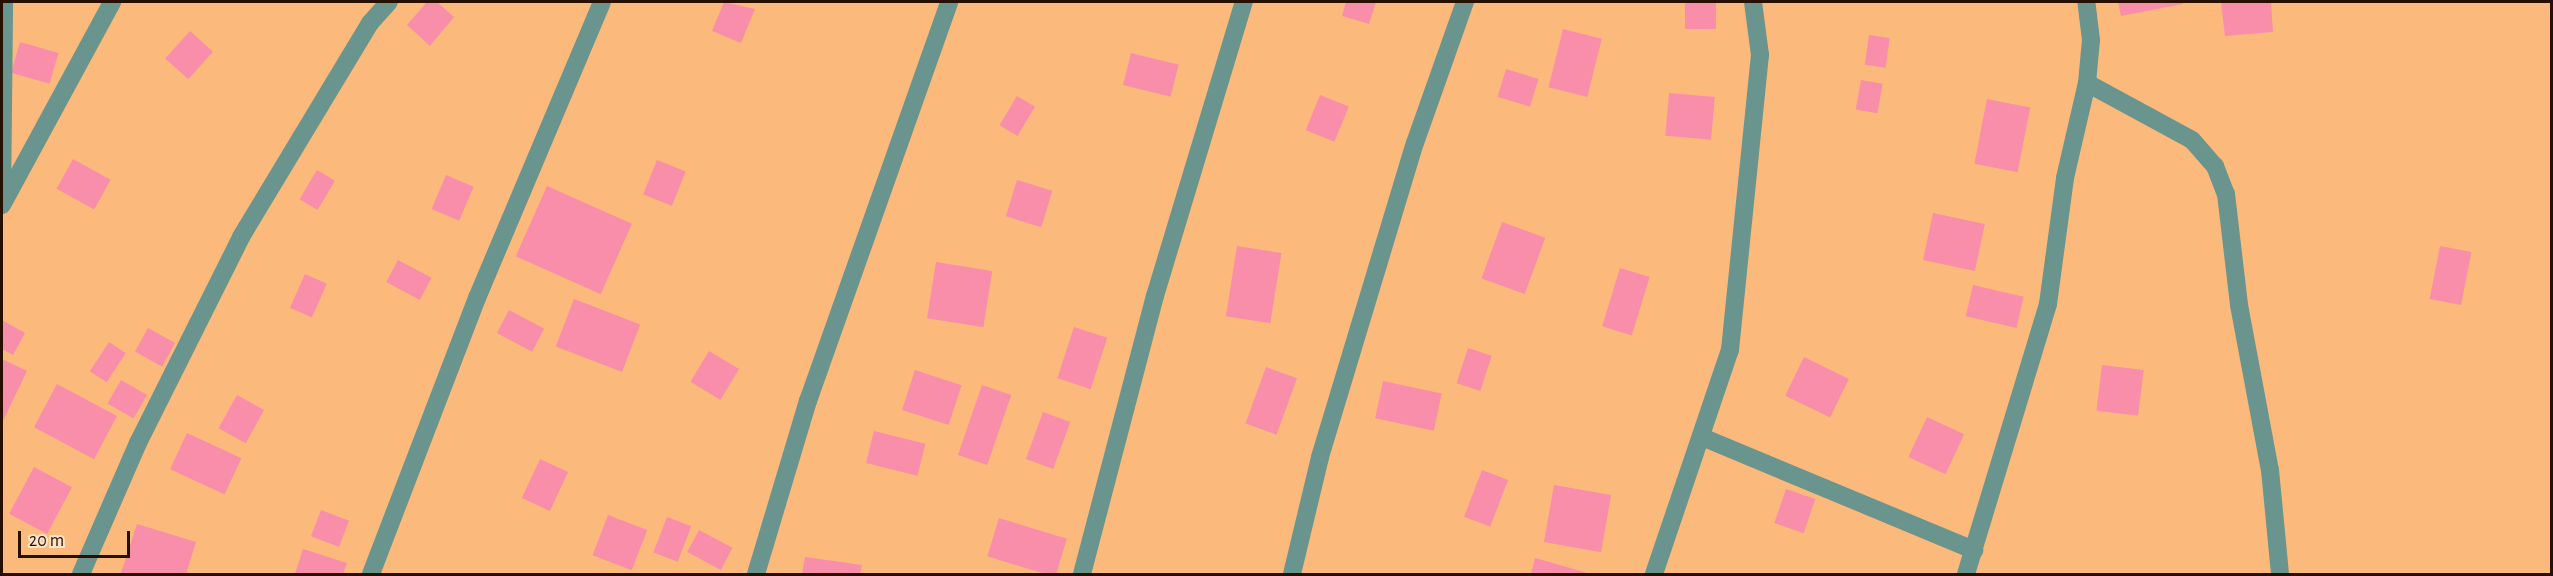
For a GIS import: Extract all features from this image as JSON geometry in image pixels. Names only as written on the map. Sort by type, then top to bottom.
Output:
[{"type":"street","points":[[2,205],[4,2]]},
{"type":"street","points":[[2,205],[112,2]]},
{"type":"street","points":[[81,574],[138,443],[241,237],[370,23],[389,2]]},
{"type":"street","points":[[371,574],[481,288],[602,2]]},
{"type":"street","points":[[756,574],[808,401],[949,2]]},
{"type":"street","points":[[1082,574],[1155,297],[1244,2]]},
{"type":"street","points":[[1292,574],[1320,456],[1415,143],[1466,2]]},
{"type":"street","points":[[1654,574],[1730,350],[1760,55],[1753,2]]},
{"type":"street","points":[[1966,574],[2048,304],[2065,178],[2088,83],[2091,40],[2086,2]]},
{"type":"street","points":[[2088,83],[2192,140],[2215,166],[2226,194],[2239,304],[2270,470],[2280,574]]},
{"type":"street","points":[[1702,437],[1974,550]]},
{"type":"building","points":[[427,2],[437,2],[454,17],[430,46],[407,25]]},
{"type":"building","points":[[724,2],[755,9],[741,43],[712,31]]},
{"type":"building","points":[[1346,2],[1376,2],[1369,24],[1342,16]]},
{"type":"building","points":[[1685,2],[1716,2],[1716,29],[1685,29]]},
{"type":"building","points":[[2118,2],[2183,2],[2183,4],[2121,16]]},
{"type":"building","points":[[2221,2],[2271,2],[2273,32],[2225,36]]},
{"type":"building","points":[[1563,29],[1602,39],[1587,97],[1548,87]]},
{"type":"building","points":[[190,31],[213,52],[188,79],[165,58]]},
{"type":"building","points":[[1869,35],[1890,38],[1886,68],[1865,65]]},
{"type":"building","points":[[20,42],[58,53],[50,84],[11,73]]},
{"type":"building","points":[[1131,53],[1179,65],[1171,97],[1123,85]]},
{"type":"building","points":[[1506,69],[1539,79],[1530,107],[1498,97]]},
{"type":"building","points":[[1861,80],[1883,84],[1877,113],[1856,110]]},
{"type":"building","points":[[1669,93],[1715,97],[1711,140],[1665,136]]},
{"type":"building","points":[[1320,95],[1349,107],[1335,142],[1306,130]]},
{"type":"building","points":[[1017,96],[1035,107],[1017,136],[999,125]]},
{"type":"building","points":[[1987,99],[2030,107],[2018,172],[1974,164]]},
{"type":"building","points":[[73,159],[111,180],[94,210],[57,189]]},
{"type":"building","points":[[657,160],[686,172],[672,206],[643,194]]},
{"type":"building","points":[[317,170],[335,181],[317,210],[299,199]]},
{"type":"building","points":[[446,175],[474,187],[459,221],[432,209]]},
{"type":"building","points":[[1017,180],[1052,191],[1041,227],[1006,216]]},
{"type":"building","points":[[547,186],[632,224],[601,294],[516,256]]},
{"type":"building","points":[[1933,213],[1985,224],[1975,271],[1923,260]]},
{"type":"building","points":[[1502,222],[1545,238],[1525,294],[1481,278]]},
{"type":"building","points":[[1237,246],[1281,253],[1270,323],[1226,316]]},
{"type":"building","points":[[2440,246],[2471,252],[2461,305],[2430,299]]},
{"type":"building","points":[[398,260],[432,278],[420,300],[386,282]]},
{"type":"building","points":[[936,262],[992,271],[983,327],[927,318]]},
{"type":"building","points":[[1620,268],[1650,277],[1632,335],[1602,326]]},
{"type":"building","points":[[305,274],[327,284],[312,318],[290,308]]},
{"type":"building","points":[[1973,285],[2024,297],[2016,328],[1966,316]]},
{"type":"building","points":[[574,299],[640,324],[622,372],[556,347]]},
{"type":"building","points":[[509,310],[544,329],[532,352],[497,333]]},
{"type":"building","points":[[2,320],[25,333],[13,355],[2,349]]},
{"type":"building","points":[[1074,327],[1107,338],[1091,389],[1057,378]]},
{"type":"building","points":[[148,328],[175,343],[162,367],[135,352]]},
{"type":"building","points":[[109,342],[126,353],[107,382],[90,371]]},
{"type":"building","points":[[1468,348],[1492,356],[1480,391],[1457,383]]},
{"type":"building","points":[[709,351],[739,369],[720,400],[690,382]]},
{"type":"building","points":[[1804,357],[1849,379],[1830,418],[1785,396]]},
{"type":"building","points":[[2,359],[27,371],[2,423]]},
{"type":"building","points":[[2102,365],[2144,370],[2138,416],[2096,411]]},
{"type":"building","points":[[1266,367],[1297,378],[1276,435],[1245,423]]},
{"type":"building","points":[[915,370],[962,385],[949,425],[902,410]]},
{"type":"building","points":[[121,380],[147,395],[133,418],[108,403]]},
{"type":"building","points":[[1383,381],[1442,393],[1434,431],[1375,418]]},
{"type":"building","points":[[57,384],[117,416],[94,459],[34,427]]},
{"type":"building","points":[[982,385],[1011,395],[987,465],[958,455]]},
{"type":"building","points":[[237,395],[264,410],[246,443],[219,428]]},
{"type":"building","points":[[1043,412],[1070,422],[1053,469],[1026,459]]},
{"type":"building","points":[[1927,417],[1964,434],[1946,474],[1908,457]]},
{"type":"building","points":[[874,431],[925,444],[917,476],[866,463]]},
{"type":"building","points":[[187,433],[241,458],[224,495],[170,469]]},
{"type":"building","points":[[540,459],[568,472],[550,511],[522,498]]},
{"type":"building","points":[[34,467],[72,487],[47,534],[9,514]]},
{"type":"building","points":[[1482,470],[1508,480],[1490,527],[1464,517]]},
{"type":"building","points":[[1554,485],[1611,495],[1601,552],[1544,542]]},
{"type":"building","points":[[1786,489],[1815,499],[1804,533],[1774,523]]},
{"type":"building","points":[[321,510],[349,521],[339,547],[311,536]]},
{"type":"building","points":[[608,515],[647,530],[632,570],[593,555]]},
{"type":"building","points":[[667,517],[691,526],[678,562],[653,552]]},
{"type":"building","points":[[999,518],[1067,539],[1056,574],[1045,574],[987,556]]},
{"type":"building","points":[[137,524],[196,542],[186,574],[121,573]]},
{"type":"building","points":[[699,530],[733,548],[721,570],[687,552]]},
{"type":"building","points":[[303,549],[347,563],[343,574],[295,574]]},
{"type":"building","points":[[805,557],[862,565],[860,574],[802,574]]},
{"type":"building","points":[[1535,558],[1591,574],[1531,574]]}]
